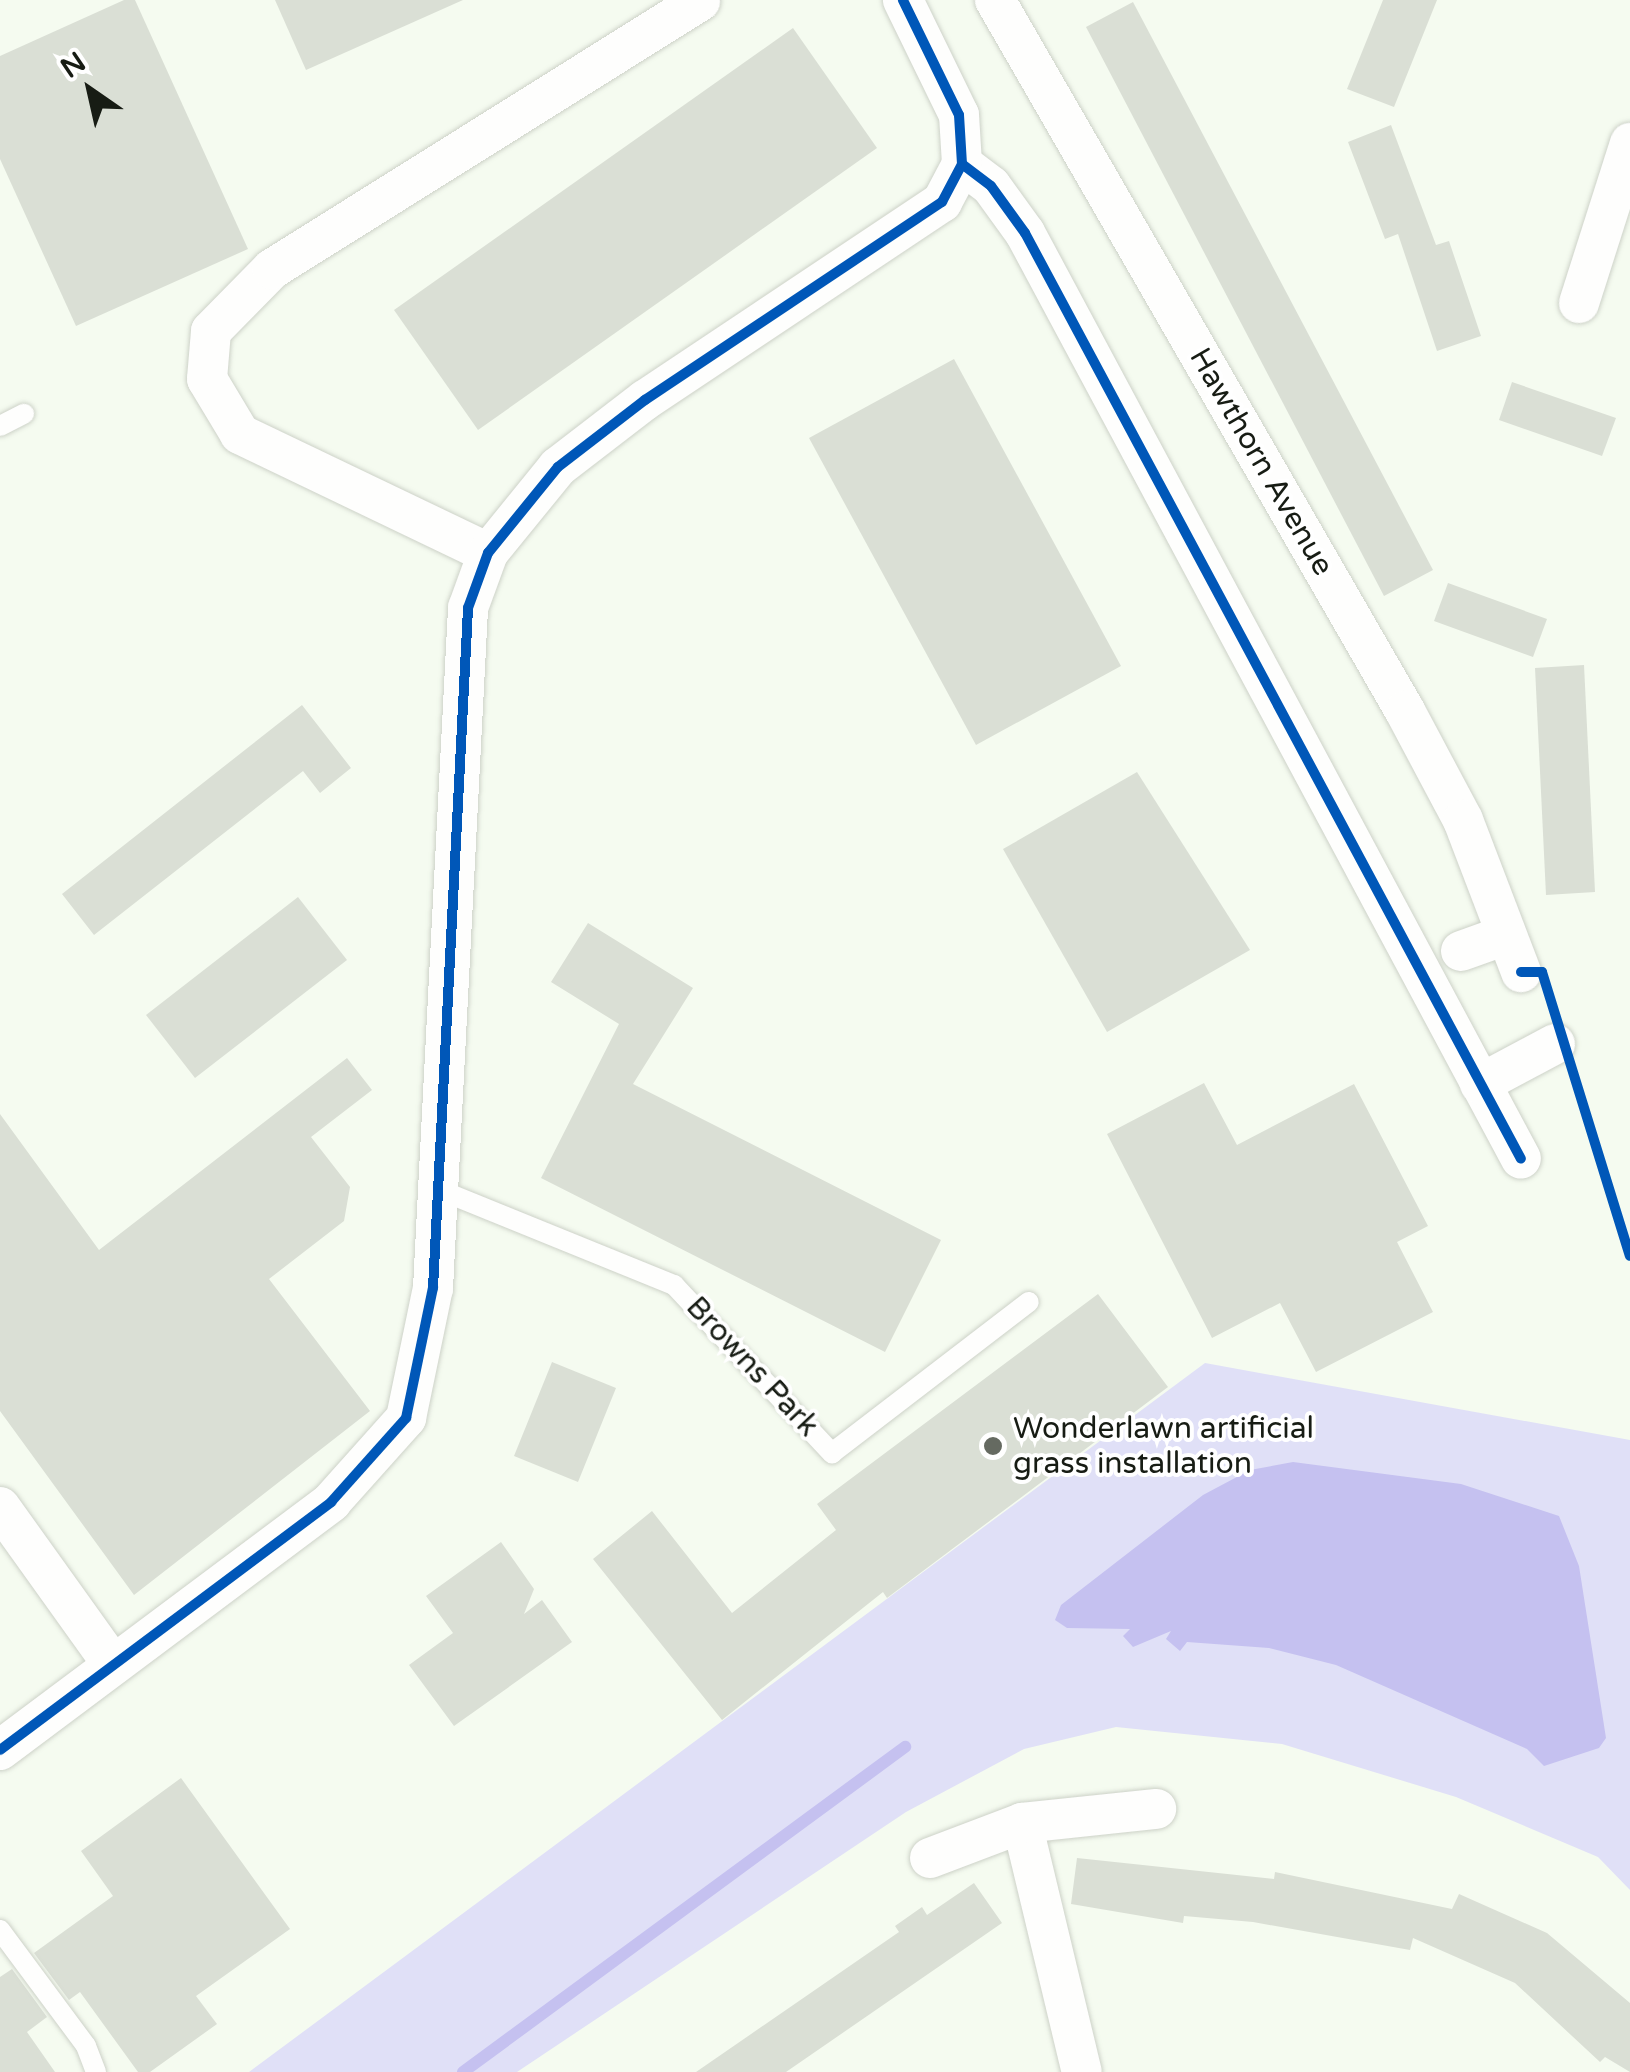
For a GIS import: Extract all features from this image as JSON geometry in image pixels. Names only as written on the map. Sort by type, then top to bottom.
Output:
[{"type":"street","points":[[0,1750],[331,1502],[406,1418],[434,1288],[462,650],[488,553],[558,467],[732,340],[907,231],[942,202],[962,164],[959,115],[902,0]]},
{"type":"street","name":"Hawthorn Avenue","points":[[995,0],[1405,711],[1463,820],[1521,972]]},
{"type":"street","points":[[488,553],[240,434],[207,379],[211,331],[272,269],[700,1]]},
{"type":"street","points":[[1578,303],[1630,142]]},
{"type":"street","points":[[962,164],[991,186],[1025,233],[1521,1160]]},
{"type":"street","points":[[1461,951],[1506,935]]},
{"type":"street","points":[[1480,1084],[1554,1044]]},
{"type":"street","points":[[0,1508],[113,1665]]},
{"type":"street","points":[[930,1858],[1022,1823],[1156,1809]]},
{"type":"street","points":[[1022,1823],[1082,2072]]},
{"type":"lane","points":[[0,426],[24,414]]},
{"type":"lane","name":"Browns Park","points":[[440,1190],[674,1285],[832,1453],[1029,1302]]},
{"type":"lane","points":[[0,1930],[86,2046],[96,2072]]},
{"type":"shaded area","points":[[1205,1363],[1630,1440],[1630,1890],[1598,1857],[1456,1797],[1282,1744],[1116,1727],[1024,1749],[906,1812],[517,2072],[249,2072]]},
{"type":"shaded area","points":[[1293,1462],[1461,1484],[1559,1516],[1579,1566],[1606,1738],[1599,1748],[1544,1766],[1527,1749],[1336,1665],[1269,1648],[1187,1642],[1180,1651],[1166,1639],[1171,1631],[1133,1647],[1123,1636],[1130,1629],[1067,1628],[1055,1620],[1061,1605],[1203,1495],[1250,1470]]},
{"type":"building","points":[[124,0],[135,0],[248,249],[76,326],[0,159],[0,56]]},
{"type":"building","points":[[275,0],[463,0],[306,70]]},
{"type":"building","points":[[1383,0],[1437,0],[1394,107],[1347,89]]},
{"type":"building","points":[[1133,2],[1433,570],[1384,596],[1086,27]]},
{"type":"building","points":[[793,28],[877,148],[478,430],[394,310]]},
{"type":"building","points":[[1391,125],[1436,245],[1449,241],[1481,336],[1437,351],[1398,234],[1385,239],[1348,142]]},
{"type":"building","points":[[954,359],[1121,666],[976,745],[809,438]]},
{"type":"building","points":[[1512,382],[1616,418],[1602,456],[1499,420]]},
{"type":"building","points":[[1448,583],[1547,619],[1533,657],[1434,621]]},
{"type":"building","points":[[1584,665],[1595,892],[1546,895],[1535,668]]},
{"type":"building","points":[[302,705],[351,768],[320,793],[303,771],[94,935],[62,894]]},
{"type":"building","points":[[1137,772],[1250,950],[1107,1032],[1003,849]]},
{"type":"building","points":[[298,897],[347,960],[195,1078],[146,1015]]},
{"type":"building","points":[[588,923],[693,988],[633,1084],[941,1240],[885,1352],[541,1178],[619,1024],[551,982]]},
{"type":"building","points":[[347,1058],[372,1090],[311,1137],[350,1187],[344,1221],[269,1279],[370,1411],[134,1595],[0,1411],[0,1114],[99,1250]]},
{"type":"building","points":[[1204,1083],[1237,1145],[1354,1084],[1428,1226],[1397,1242],[1433,1312],[1316,1372],[1280,1303],[1212,1338],[1107,1134]]},
{"type":"building","name":"Wonderlawn artificial grass installation","points":[[1098,1294],[1168,1387],[887,1598],[883,1592],[722,1720],[593,1559],[652,1511],[732,1613],[836,1530],[817,1504]]},
{"type":"building","points":[[552,1362],[616,1388],[578,1482],[514,1456]]},
{"type":"building","points":[[501,1542],[534,1589],[524,1614],[542,1600],[572,1642],[454,1726],[409,1665],[453,1633],[426,1596]]},
{"type":"building","points":[[181,1778],[290,1929],[196,1996],[217,2024],[150,2072],[138,2072],[80,1992],[69,2000],[34,1953],[113,1896],[81,1851]]},
{"type":"building","points":[[1077,1858],[1274,1879],[1275,1872],[1452,1909],[1459,1894],[1547,1933],[1630,2003],[1630,2072],[1605,2057],[1600,2062],[1515,1983],[1413,1938],[1410,1950],[1253,1922],[1184,1916],[1183,1923],[1071,1904]]},
{"type":"building","points":[[974,1883],[1002,1923],[786,2072],[696,2072],[899,1932],[895,1926],[922,1907],[927,1915]]},
{"type":"building","points":[[12,1969],[47,2017],[27,2032],[55,2072],[0,2072],[0,1977]]},
{"type":"waterway","points":[[463,2072],[905,1747]]},
{"type":"cycle path","points":[[0,1750],[331,1502],[406,1418],[433,1288],[468,608],[488,553],[558,467],[645,400],[942,202],[962,164],[959,115],[903,0]]},
{"type":"cycle path","points":[[962,164],[991,186],[1025,233],[1521,1159]]},
{"type":"cycle path","points":[[1521,972],[1542,972],[1630,1256]]},
{"type":"place","name":"Wonderlawn artificial grass installation","points":[[993,1446]]}]
